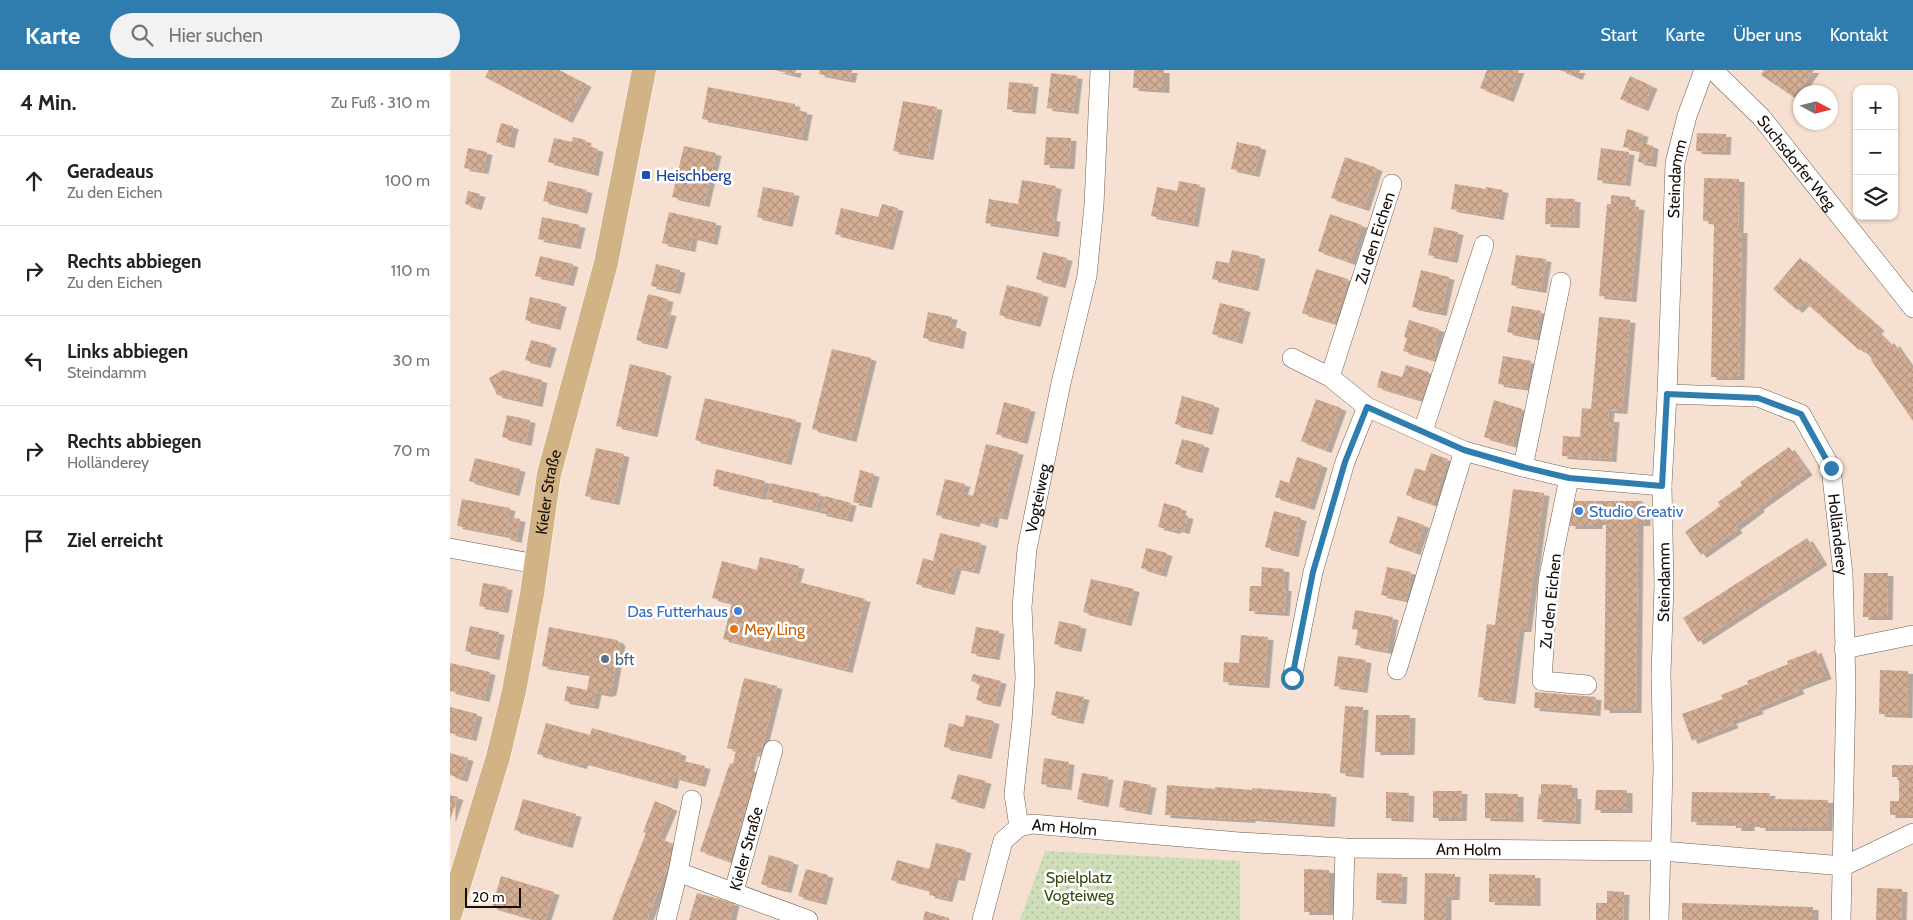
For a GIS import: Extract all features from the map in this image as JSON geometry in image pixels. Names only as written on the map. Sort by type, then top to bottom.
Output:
[{"type":"main road","name":"Kieler Straße","points":[[450,914],[498,757],[514,691],[549,474],[606,263],[644,70]]},
{"type":"street","name":"Vogteiweg","points":[[1019,827],[1014,794],[1025,678],[1022,607],[1027,549],[1061,383],[1087,276],[1094,205],[1100,70]]},
{"type":"street","name":"Steindamm","points":[[1659,920],[1662,851],[1661,674],[1664,585],[1662,486],[1675,163],[1687,116],[1704,70]]},
{"type":"street","name":"Suchsdorfer Weg","points":[[1713,70],[1761,117],[1913,308]]},
{"type":"street","name":"Zu den Eichen","points":[[1330,377],[1392,184]]},
{"type":"street","points":[[1422,431],[1484,245]]},
{"type":"street","points":[[1523,467],[1561,282]]},
{"type":"street","points":[[1292,358],[1330,377],[1367,407],[1464,450],[1569,478],[1662,486]]},
{"type":"street","name":"Holländerey","points":[[1667,394],[1758,398],[1801,414],[1831,468],[1844,574],[1846,687],[1844,866],[1841,920]]},
{"type":"street","points":[[1292,678],[1313,572],[1345,462],[1367,407]]},
{"type":"street","points":[[1397,670],[1464,450]]},
{"type":"street","name":"Zu den Eichen","points":[[1569,478],[1548,581],[1542,681],[1587,685]]},
{"type":"street","points":[[450,548],[536,564]]},
{"type":"street","points":[[1844,649],[1913,635]]},
{"type":"street","name":"Kieler Straße","points":[[678,872],[734,891],[773,750]]},
{"type":"street","points":[[666,920],[678,872],[692,800]]},
{"type":"street","name":"Am Holm","points":[[1019,827],[1032,824],[1239,842],[1345,848],[1662,851],[1844,866]]},
{"type":"street","points":[[982,920],[1003,841],[1019,827]]},
{"type":"street","points":[[1844,866],[1913,833]]},
{"type":"street","points":[[1343,920],[1345,848]]},
{"type":"street","points":[[734,891],[808,920]]},
{"type":"green space","name":"Spielplatz Vogteiweg","points":[[1045,851],[1240,861],[1240,920],[1020,920]]},
{"type":"building","points":[[489,70],[559,70],[586,84],[567,120],[485,77]]},
{"type":"building","points":[[775,70],[796,70],[795,75]]},
{"type":"building","points":[[820,70],[852,70],[850,80],[819,74]]},
{"type":"building","points":[[1134,70],[1164,70],[1164,90],[1133,88]]},
{"type":"building","points":[[1487,70],[1519,70],[1508,99],[1480,88]]},
{"type":"building","points":[[1560,70],[1580,70],[1577,77]]},
{"type":"building","points":[[1764,70],[1814,70],[1804,85],[1793,85],[1793,97],[1761,75]]},
{"type":"building","points":[[1051,73],[1077,76],[1073,111],[1047,108]]},
{"type":"building","points":[[1630,76],[1652,86],[1643,108],[1620,99]]},
{"type":"building","points":[[1009,82],[1033,84],[1030,111],[1007,109]]},
{"type":"building","points":[[708,87],[795,104],[794,110],[807,112],[802,138],[702,119]]},
{"type":"building","points":[[903,101],[937,107],[928,157],[893,151]]},
{"type":"building","points":[[501,123],[513,126],[509,145],[496,142]]},
{"type":"building","points":[[1627,129],[1643,134],[1641,142],[1653,146],[1651,164],[1638,162],[1640,150],[1623,147]]},
{"type":"building","points":[[1697,133],[1726,134],[1725,152],[1696,151]]},
{"type":"building","points":[[573,137],[586,140],[585,145],[598,149],[593,173],[548,162],[554,138],[572,142]]},
{"type":"building","points":[[1046,137],[1071,138],[1069,166],[1044,165]]},
{"type":"building","points":[[1237,142],[1261,147],[1254,174],[1231,169]]},
{"type":"building","points":[[684,146],[716,153],[704,204],[672,197]]},
{"type":"building","points":[[468,148],[487,152],[483,171],[464,168]]},
{"type":"building","points":[[1601,148],[1629,152],[1625,183],[1597,180]]},
{"type":"building","points":[[1345,157],[1377,168],[1364,208],[1331,198]]},
{"type":"building","points":[[1704,178],[1739,179],[1738,230],[1742,230],[1739,377],[1711,377],[1714,222],[1703,221]]},
{"type":"building","points":[[1022,180],[1056,186],[1051,218],[1055,219],[1053,234],[985,223],[989,199],[1018,204]]},
{"type":"building","points":[[548,181],[587,190],[582,211],[543,201]]},
{"type":"building","points":[[1179,181],[1200,185],[1193,224],[1151,216],[1157,187],[1177,191]]},
{"type":"building","points":[[1455,184],[1503,190],[1498,217],[1451,209]]},
{"type":"building","points":[[763,187],[794,193],[787,224],[757,217]]},
{"type":"building","points":[[468,191],[480,194],[476,207],[465,204]]},
{"type":"building","points":[[1611,195],[1630,197],[1630,206],[1639,207],[1631,299],[1599,296],[1607,204],[1611,204]]},
{"type":"building","points":[[1546,198],[1575,199],[1574,225],[1545,224]]},
{"type":"building","points":[[882,204],[898,208],[888,247],[835,234],[841,208],[878,217]]},
{"type":"building","points":[[669,212],[716,223],[712,242],[692,237],[690,249],[662,243]]},
{"type":"building","points":[[1330,214],[1362,225],[1350,262],[1318,251]]},
{"type":"building","points":[[542,217],[580,225],[575,246],[538,239]]},
{"type":"building","points":[[1434,227],[1458,232],[1452,260],[1428,255]]},
{"type":"building","points":[[1232,250],[1260,256],[1253,288],[1212,279],[1216,261],[1229,263]]},
{"type":"building","points":[[1043,252],[1067,258],[1060,285],[1036,279]]},
{"type":"building","points":[[1516,255],[1546,259],[1541,290],[1511,285]]},
{"type":"building","points":[[540,256],[573,264],[568,283],[535,276]]},
{"type":"building","points":[[1800,258],[1879,328],[1876,331],[1891,346],[1894,343],[1913,370],[1913,421],[1872,359],[1862,348],[1859,350],[1805,302],[1797,310],[1773,289]]},
{"type":"building","points":[[656,264],[680,270],[675,291],[651,286]]},
{"type":"building","points":[[1316,269],[1348,279],[1334,323],[1302,313]]},
{"type":"building","points":[[1421,270],[1449,277],[1441,313],[1412,307]]},
{"type":"building","points":[[1007,285],[1043,294],[1035,324],[999,315]]},
{"type":"building","points":[[648,294],[668,299],[665,312],[671,313],[662,346],[636,340]]},
{"type":"building","points":[[530,297],[561,304],[555,327],[525,320]]},
{"type":"building","points":[[1220,303],[1245,309],[1237,341],[1212,334]]},
{"type":"building","points":[[1512,306],[1541,311],[1536,338],[1507,332]]},
{"type":"building","points":[[928,312],[952,317],[950,326],[961,329],[958,346],[923,338]]},
{"type":"building","points":[[1599,317],[1630,320],[1622,411],[1609,410],[1608,419],[1614,419],[1611,459],[1562,456],[1563,436],[1580,437],[1582,408],[1591,409]]},
{"type":"building","points":[[1409,320],[1439,329],[1434,346],[1438,347],[1434,360],[1403,351],[1407,338],[1404,337]]},
{"type":"building","points":[[531,340],[551,345],[545,365],[525,360]]},
{"type":"building","points":[[832,349],[871,358],[851,439],[812,429]]},
{"type":"building","points":[[1503,356],[1531,361],[1526,388],[1498,384]]},
{"type":"building","points":[[630,364],[666,373],[652,434],[616,426]]},
{"type":"building","points":[[1406,365],[1429,372],[1421,400],[1377,387],[1381,371],[1402,377]]},
{"type":"building","points":[[503,370],[542,380],[537,404],[497,395],[489,378]]},
{"type":"building","points":[[1182,396],[1214,405],[1207,432],[1175,424]]},
{"type":"building","points":[[705,398],[796,420],[786,462],[695,440]]},
{"type":"building","points":[[1316,399],[1341,408],[1326,450],[1301,441]]},
{"type":"building","points":[[1494,400],[1522,409],[1512,445],[1484,437]]},
{"type":"building","points":[[1004,402],[1030,409],[1022,441],[996,434]]},
{"type":"building","points":[[507,415],[530,420],[526,443],[502,437]]},
{"type":"building","points":[[1182,439],[1204,445],[1197,470],[1175,464]]},
{"type":"building","points":[[986,444],[1018,452],[1002,517],[994,515],[992,525],[975,520],[974,524],[936,515],[945,479],[965,484],[962,493],[973,496]]},
{"type":"building","points":[[1789,447],[1807,472],[1758,507],[1759,509],[1735,527],[1737,530],[1701,555],[1685,532],[1720,506],[1718,502],[1742,485],[1740,482]]},
{"type":"building","points":[[596,448],[624,454],[614,502],[585,496]]},
{"type":"building","points":[[1431,453],[1448,459],[1433,504],[1406,495],[1415,468],[1425,471]]},
{"type":"building","points":[[1297,457],[1322,465],[1309,507],[1275,497],[1280,480],[1289,483]]},
{"type":"building","points":[[475,458],[520,469],[514,493],[469,481]]},
{"type":"building","points":[[716,469],[765,481],[761,497],[713,486]]},
{"type":"building","points":[[860,470],[874,474],[866,505],[853,502]]},
{"type":"building","points":[[770,483],[820,494],[816,510],[767,499]]},
{"type":"building","points":[[1513,489],[1544,493],[1526,629],[1519,629],[1510,701],[1478,697],[1487,624],[1495,625]]},
{"type":"building","points":[[825,496],[851,503],[847,519],[821,513]]},
{"type":"building","points":[[462,499],[510,508],[504,535],[457,526]]},
{"type":"building","points":[[1571,501],[1641,501],[1645,504],[1645,523],[1638,523],[1636,710],[1604,710],[1606,522],[1597,522],[1597,526],[1570,526]]},
{"type":"building","points":[[1164,503],[1181,508],[1180,514],[1188,516],[1184,531],[1158,527]]},
{"type":"building","points":[[1274,511],[1301,518],[1293,554],[1265,547]]},
{"type":"building","points":[[1398,516],[1424,525],[1415,552],[1389,543]]},
{"type":"building","points":[[510,517],[520,519],[516,540],[505,537]]},
{"type":"building","points":[[940,533],[981,543],[974,571],[956,567],[949,592],[916,584],[923,558],[933,561]]},
{"type":"building","points":[[1807,538],[1822,562],[1698,642],[1683,618]]},
{"type":"building","points":[[1146,548],[1167,553],[1161,574],[1141,568]]},
{"type":"building","points":[[760,557],[799,566],[795,581],[865,599],[847,670],[723,639],[732,603],[712,598],[722,561],[757,570]]},
{"type":"building","points":[[1262,567],[1284,569],[1283,588],[1286,588],[1284,613],[1249,611],[1250,586],[1261,586]]},
{"type":"building","points":[[1387,567],[1411,572],[1406,600],[1381,595]]},
{"type":"building","points":[[1864,573],[1888,573],[1887,617],[1863,617]]},
{"type":"building","points":[[1091,579],[1134,589],[1126,623],[1083,612]]},
{"type":"building","points":[[483,583],[507,587],[503,610],[479,606]]},
{"type":"building","points":[[1355,610],[1393,617],[1387,651],[1355,645],[1358,630],[1352,629]]},
{"type":"building","points":[[1059,621],[1081,626],[1076,649],[1054,644]]},
{"type":"building","points":[[470,626],[499,632],[494,657],[465,651]]},
{"type":"building","points":[[549,627],[617,640],[620,643],[611,692],[607,694],[596,692],[593,706],[564,701],[567,686],[587,690],[590,674],[542,666]]},
{"type":"building","points":[[976,627],[999,631],[994,657],[971,653]]},
{"type":"building","points":[[1241,635],[1268,637],[1264,685],[1223,682],[1224,662],[1239,663]]},
{"type":"building","points":[[1816,650],[1826,676],[1797,687],[1799,691],[1757,708],[1758,711],[1731,721],[1733,725],[1692,741],[1682,714],[1723,699],[1721,695],[1748,684],[1747,681],[1788,664],[1787,661]]},
{"type":"building","points":[[1338,656],[1366,660],[1362,690],[1334,686]]},
{"type":"building","points":[[450,663],[490,672],[484,699],[450,691]]},
{"type":"building","points":[[1880,670],[1908,671],[1907,715],[1879,714]]},
{"type":"building","points":[[973,674],[1001,681],[995,704],[976,700],[980,684],[971,681]]},
{"type":"building","points":[[744,678],[777,686],[760,755],[752,753],[748,769],[759,773],[729,861],[700,851],[730,763],[733,764],[736,750],[727,748]]},
{"type":"building","points":[[1056,691],[1084,697],[1078,721],[1051,715]]},
{"type":"building","points":[[1535,692],[1596,697],[1595,713],[1534,708]]},
{"type":"building","points":[[1345,706],[1363,707],[1358,775],[1340,773]]},
{"type":"building","points":[[450,707],[477,714],[471,738],[450,733]]},
{"type":"building","points":[[966,715],[994,721],[986,756],[944,747],[949,723],[963,727]]},
{"type":"building","points":[[1376,715],[1410,715],[1409,752],[1375,752]]},
{"type":"building","points":[[546,723],[590,735],[592,728],[681,753],[679,760],[705,766],[700,784],[674,777],[672,786],[583,762],[581,766],[537,754]]},
{"type":"building","points":[[450,753],[468,758],[462,779],[450,775]]},
{"type":"building","points":[[1044,758],[1069,762],[1066,787],[1041,784]]},
{"type":"building","points":[[1892,765],[1913,765],[1913,815],[1890,815],[1890,801],[1899,801],[1899,777],[1892,777]]},
{"type":"building","points":[[1082,773],[1108,777],[1103,804],[1077,799]]},
{"type":"building","points":[[958,774],[986,781],[979,806],[951,799]]},
{"type":"building","points":[[1124,780],[1151,785],[1146,812],[1119,807]]},
{"type":"building","points":[[1541,784],[1572,785],[1572,796],[1576,796],[1575,821],[1537,819]]},
{"type":"building","points":[[1167,785],[1215,789],[1215,787],[1252,790],[1252,788],[1331,794],[1329,824],[1250,818],[1250,820],[1165,815]]},
{"type":"building","points":[[1596,790],[1627,790],[1627,810],[1595,810]]},
{"type":"building","points":[[1433,791],[1462,791],[1461,818],[1433,818]]},
{"type":"building","points":[[1386,792],[1409,793],[1408,819],[1386,818]]},
{"type":"building","points":[[1692,792],[1770,793],[1769,799],[1828,800],[1827,828],[1760,828],[1760,824],[1749,824],[1749,828],[1736,828],[1736,823],[1691,822]]},
{"type":"building","points":[[1485,793],[1518,794],[1518,819],[1485,818]]},
{"type":"building","points":[[450,795],[458,797],[450,820]]},
{"type":"building","points":[[523,799],[576,814],[567,845],[514,830]]},
{"type":"building","points":[[655,801],[672,808],[659,838],[676,845],[647,920],[612,920],[646,833],[643,832]]},
{"type":"building","points":[[936,843],[966,850],[959,878],[953,877],[947,899],[929,895],[930,890],[891,880],[897,860],[929,869]]},
{"type":"building","points":[[769,855],[793,862],[786,890],[761,884]]},
{"type":"building","points":[[806,869],[828,875],[821,902],[798,896]]},
{"type":"building","points":[[1304,869],[1329,870],[1329,912],[1304,912]]},
{"type":"building","points":[[1377,873],[1402,874],[1401,901],[1376,900]]},
{"type":"building","points":[[1425,873],[1455,874],[1454,897],[1446,897],[1446,920],[1424,920]]},
{"type":"building","points":[[1489,874],[1535,875],[1535,903],[1489,902]]},
{"type":"building","points":[[501,876],[554,892],[545,920],[537,920],[492,907]]},
{"type":"building","points":[[1877,888],[1902,889],[1901,920],[1876,920]]},
{"type":"building","points":[[1607,891],[1624,892],[1623,920],[1596,920],[1596,903],[1607,903]]},
{"type":"building","points":[[697,893],[734,903],[730,920],[689,920]]},
{"type":"building","points":[[1682,903],[1813,907],[1813,920],[1682,920]]},
{"type":"building","points":[[925,911],[949,918],[949,920],[923,920]]},
{"type":"place","name":"Heischberg","points":[[646,175]]},
{"type":"place","name":"Studio Creativ","points":[[1579,511]]},
{"type":"place","name":"Das Futterhaus","points":[[738,611]]},
{"type":"place","name":"Mey Ling","points":[[734,629]]},
{"type":"place","name":"bft","points":[[605,659]]},
{"type":"route","points":[[1292,678],[1313,572],[1345,462],[1367,407],[1464,450],[1523,467],[1569,478],[1662,486],[1667,394],[1758,398],[1801,414],[1831,468]]}]
